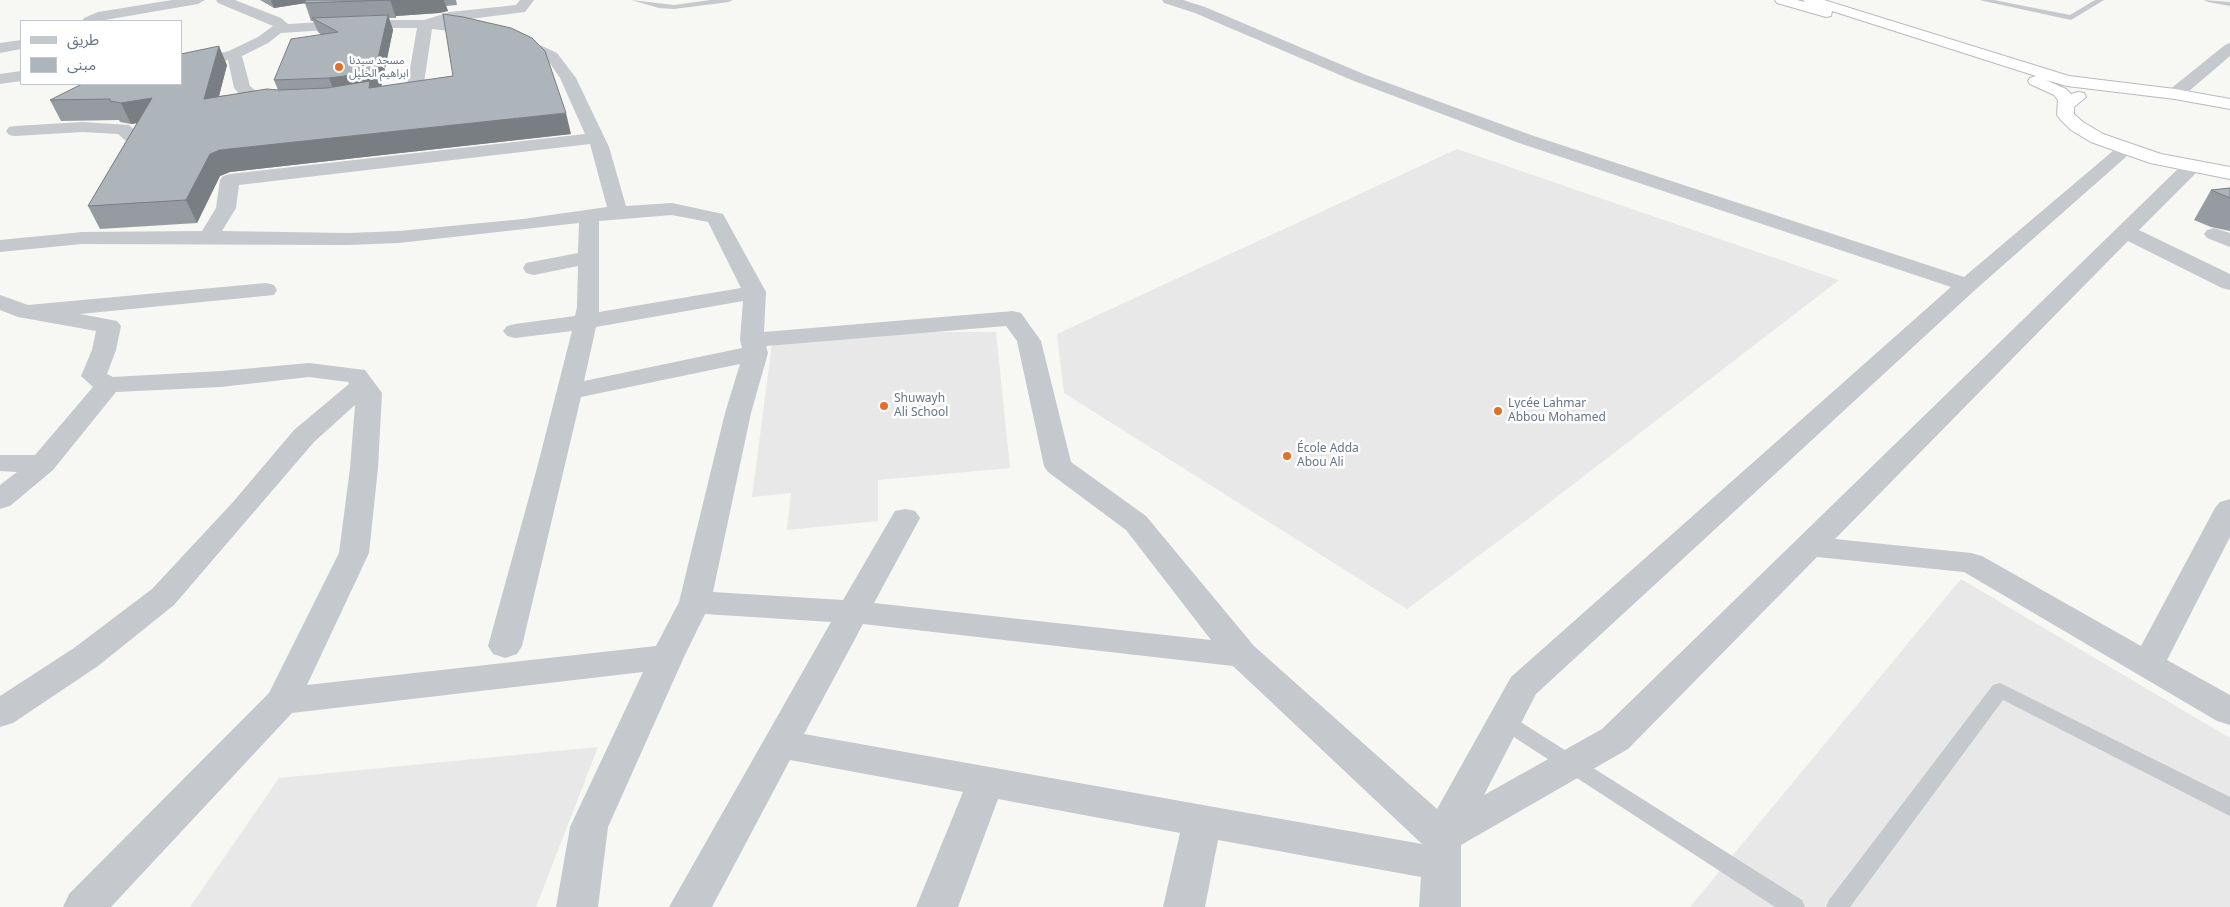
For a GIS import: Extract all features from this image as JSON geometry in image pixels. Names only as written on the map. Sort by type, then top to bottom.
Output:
[{"type":"highway","points":[[1782,0],[1873,27],[2050,85],[2064,96],[2066,115],[2077,126],[2097,138],[2126,149],[2191,167],[2230,173]]},
{"type":"highway","points":[[1810,0],[2067,80],[2175,94],[2230,104]]},
{"type":"highway","points":[[2065,106],[2071,100],[2083,95],[2108,92],[2149,92]]},
{"type":"street","points":[[91,20],[98,16],[198,0]]},
{"type":"street","points":[[223,0],[276,21],[282,26],[280,29]]},
{"type":"street","points":[[425,24],[450,16],[520,8],[527,0]]},
{"type":"street","points":[[1169,0],[1200,10],[1360,78],[1525,139],[1967,285]]},
{"type":"street","points":[[182,68],[234,54],[263,40],[280,29],[356,24],[425,24],[469,29],[522,42],[552,56],[568,78],[596,138],[618,212]]},
{"type":"street","points":[[370,96],[414,90],[425,24]]},
{"type":"street","points":[[0,48],[20,44]]},
{"type":"street","points":[[2175,94],[2230,48]]},
{"type":"street","points":[[234,54],[242,88],[251,96],[264,101],[296,103]]},
{"type":"street","points":[[0,79],[20,76]]},
{"type":"street","points":[[8,135],[49,112]]},
{"type":"street","points":[[8,135],[83,127],[123,129],[138,142],[114,182]]},
{"type":"street","points":[[208,238],[226,208],[230,180],[596,138]]},
{"type":"street","points":[[1440,907],[1441,850],[1504,720],[1523,686],[1967,285],[2126,149]]},
{"type":"street","points":[[780,744],[1202,821],[1441,850],[1570,763],[1615,739],[2191,167]]},
{"type":"street","points":[[0,246],[86,230],[208,238],[348,239],[399,237],[618,212],[672,209],[716,218],[755,292],[754,346],[695,602],[667,657],[589,827],[577,907]]},
{"type":"street","points":[[505,646],[569,392],[588,308],[589,216]]},
{"type":"street","points":[[2126,232],[2230,283]]},
{"type":"street","points":[[534,268],[589,258]]},
{"type":"street","points":[[13,307],[266,290]]},
{"type":"street","points":[[515,331],[585,322],[755,292]]},
{"type":"street","points":[[13,307],[109,326],[104,350],[94,376],[108,384],[222,378],[309,370],[356,375],[369,393],[364,468],[354,553],[282,701],[84,907]]},
{"type":"street","points":[[569,392],[754,346],[1013,318],[1029,341],[1058,466],[1136,523],[1242,655],[1441,850]]},
{"type":"street","points":[[0,500],[43,464],[108,384]]},
{"type":"street","points":[[0,714],[86,657],[163,597],[243,508],[304,436],[363,385]]},
{"type":"street","points":[[0,463],[43,464]]},
{"type":"street","points":[[2153,655],[2230,508]]},
{"type":"street","points":[[690,907],[905,518]]},
{"type":"street","points":[[1810,546],[1971,562],[2230,712]]},
{"type":"street","points":[[695,602],[853,612],[1242,655]]},
{"type":"street","points":[[282,701],[667,657]]},
{"type":"street","points":[[937,907],[986,781]]},
{"type":"street","points":[[1184,907],[1202,821]]},
{"type":"lane","points":[[635,0],[659,6],[674,7],[729,0]]},
{"type":"lane","points":[[668,0],[673,0]]},
{"type":"lane","points":[[1983,0],[2071,18],[2100,0]]},
{"type":"lane","points":[[2208,0],[2230,4]]},
{"type":"lane","points":[[1837,907],[2000,690],[2230,807]]},
{"type":"lane","points":[[1504,720],[1794,907]]},
{"type":"shaded area","name":"Lycée Lahmar Abbou Mohamed","points":[[1457,149],[1839,280],[1528,519],[1407,609],[1064,393],[1057,334]]},
{"type":"shaded area","name":"Shuwayh Ali School","points":[[931,332],[996,332],[1010,468],[878,480],[878,521],[787,530],[791,493],[752,497],[772,344]]},
{"type":"shaded area","points":[[1961,579],[2230,738],[2230,907],[1690,907]]},
{"type":"shaded area","points":[[598,747],[536,907],[190,907],[279,778]]},
{"type":"building","points":[[306,0],[390,0],[304,3]]},
{"type":"building","points":[[443,14],[511,28],[532,38],[545,51],[566,113],[220,150],[210,154],[186,200],[88,206],[152,98],[121,103],[110,101],[110,99],[50,100],[80,85],[182,85],[182,54],[219,46],[204,99],[267,89],[327,88],[370,81],[369,88],[453,76]]},
{"type":"building","points":[[388,15],[375,72],[329,78],[274,80],[291,39],[338,32],[312,18]]},
{"type":"building","points":[[2230,188],[2230,198],[2211,190]]},
{"type":"place","name":"مسجد سيدنا ابراهيم الخليل","points":[[339,67]]},
{"type":"place","name":"Shuwayh Ali School","points":[[884,406]]},
{"type":"place","name":"Lycée Lahmar Abbou Mohamed","points":[[1498,411]]},
{"type":"place","name":"École Adda Abou Ali","points":[[1287,456]]}]
